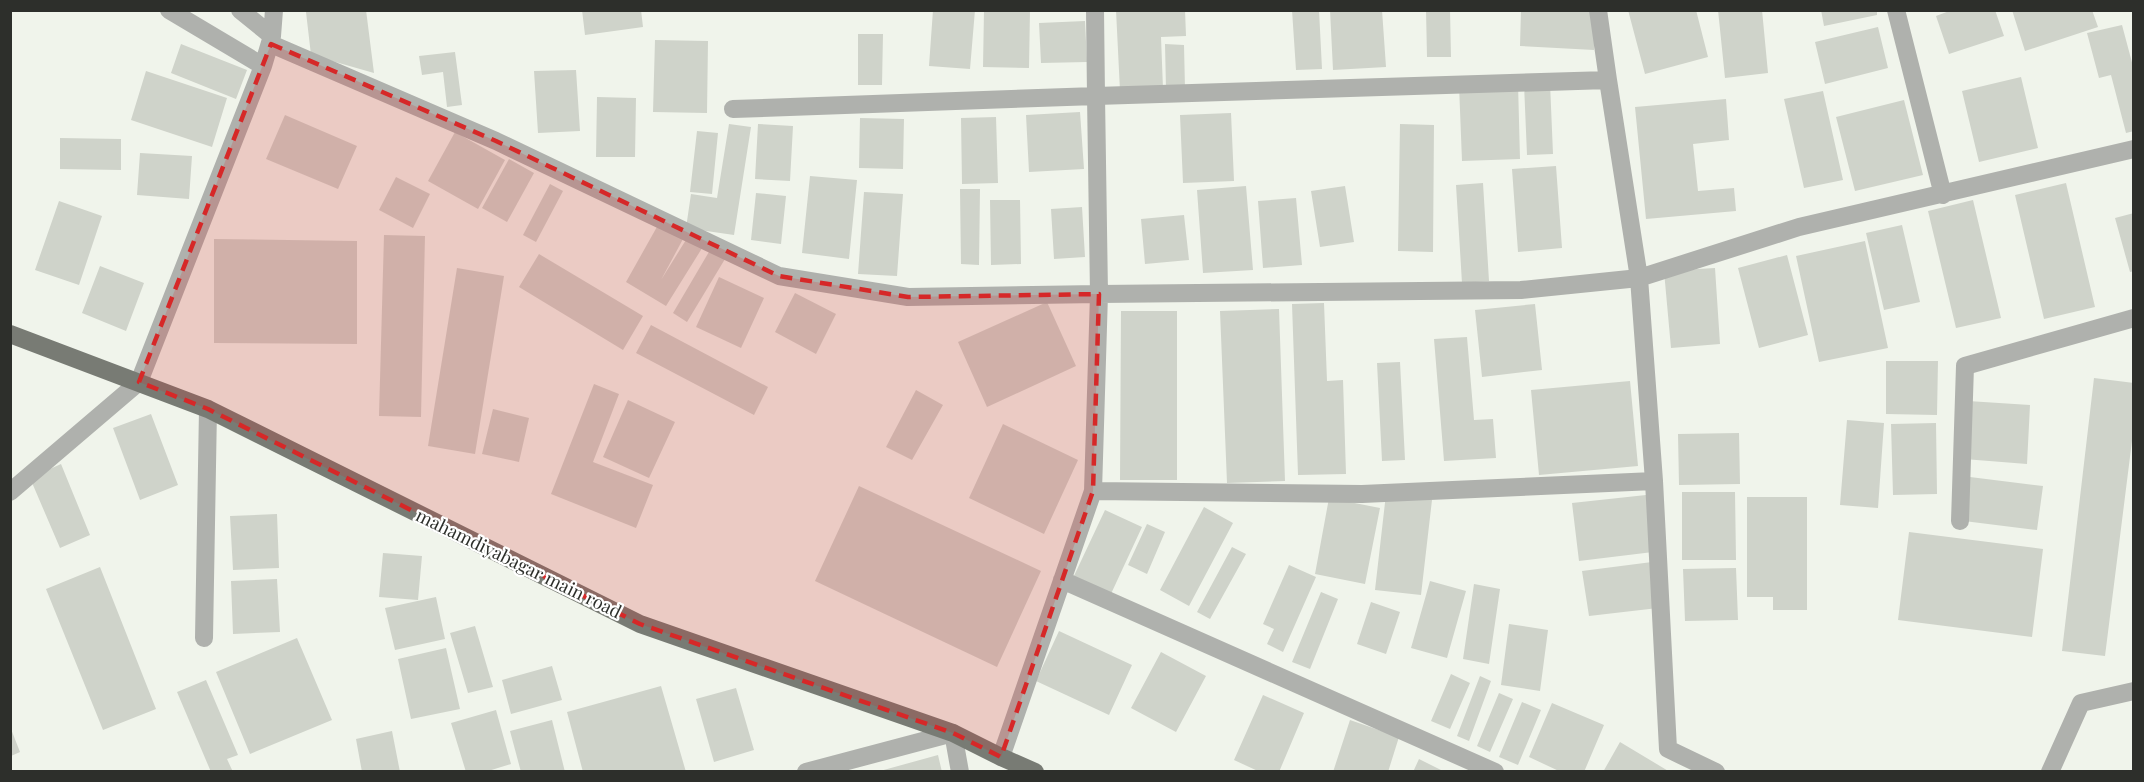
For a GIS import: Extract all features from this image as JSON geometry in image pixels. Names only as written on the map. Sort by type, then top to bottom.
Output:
[{"type":"main road","name":"mahamdiyabagar main road","points":[[10,334],[208,409],[640,624],[954,733],[1035,771]]},
{"type":"street","points":[[169,10],[263,66]]},
{"type":"street","points":[[240,10],[272,40],[496,141],[779,276],[908,297],[1521,290],[1639,278],[1799,227],[1943,195],[2133,148]]},
{"type":"street","points":[[10,492],[139,382],[263,66],[272,40],[274,10]]},
{"type":"street","points":[[1001,757],[1093,491],[1099,294],[1095,10]]},
{"type":"street","points":[[1598,10],[1639,278],[1654,481],[1668,748],[1716,771]]},
{"type":"street","points":[[1896,10],[1943,195]]},
{"type":"street","points":[[733,109],[1608,80]]},
{"type":"street","points":[[1960,521],[1965,366],[2133,318]]},
{"type":"street","points":[[204,638],[208,409]]},
{"type":"street","points":[[1093,491],[1362,494],[1654,481]]},
{"type":"street","points":[[1062,580],[1495,771]]},
{"type":"street","points":[[2050,771],[2081,703],[2133,691]]},
{"type":"street","points":[[806,771],[954,733],[960,771]]},
{"type":"highlighted area","points":[[271,44],[496,141],[779,276],[908,297],[1099,294],[1093,491],[1001,757],[953,733],[640,624],[208,409],[139,382]]},
{"type":"building","points":[[366,10],[374,73],[311,55],[306,12]]},
{"type":"building","points":[[582,10],[641,10],[643,27],[585,35]]},
{"type":"building","points":[[933,10],[975,10],[970,69],[929,66]]},
{"type":"building","points":[[984,10],[1030,10],[1029,68],[983,67]]},
{"type":"building","points":[[1116,10],[1185,10],[1186,36],[1161,37],[1163,89],[1120,91]]},
{"type":"building","points":[[1292,10],[1319,10],[1322,69],[1296,70]]},
{"type":"building","points":[[1330,10],[1382,10],[1386,67],[1333,70]]},
{"type":"building","points":[[1426,10],[1450,10],[1451,57],[1427,57]]},
{"type":"building","points":[[1521,10],[1595,10],[1594,50],[1520,46]]},
{"type":"building","points":[[1628,10],[1696,10],[1708,57],[1645,74]]},
{"type":"building","points":[[1718,10],[1762,10],[1768,73],[1725,78]]},
{"type":"building","points":[[1821,10],[1877,10],[1877,15],[1824,26]]},
{"type":"building","points":[[1952,10],[1995,10],[2004,36],[1949,54],[1936,16]]},
{"type":"building","points":[[2012,10],[2092,10],[2098,27],[2025,51]]},
{"type":"building","points":[[1085,21],[1087,62],[1041,63],[1039,23]]},
{"type":"building","points":[[2122,25],[2134,70],[2134,131],[2126,133],[2111,75],[2099,78],[2087,33]]},
{"type":"building","points":[[1878,27],[1888,68],[1825,84],[1815,42]]},
{"type":"building","points":[[858,34],[883,34],[882,85],[858,85]]},
{"type":"building","points":[[655,40],[708,41],[707,113],[653,112]]},
{"type":"building","points":[[181,44],[247,70],[236,99],[171,73]]},
{"type":"building","points":[[1165,44],[1184,45],[1185,89],[1166,89]]},
{"type":"building","points":[[455,52],[462,105],[447,107],[443,72],[422,75],[419,56]]},
{"type":"building","points":[[576,70],[580,131],[538,133],[534,71]]},
{"type":"building","points":[[146,71],[227,98],[212,147],[131,120]]},
{"type":"building","points":[[2021,77],[2038,148],[1979,162],[1962,91]]},
{"type":"building","points":[[1518,83],[1520,159],[1462,161],[1459,85]]},
{"type":"building","points":[[1550,83],[1553,154],[1527,155],[1524,84]]},
{"type":"building","points":[[1823,91],[1843,180],[1804,188],[1784,99]]},
{"type":"building","points":[[597,97],[636,98],[635,157],[596,157]]},
{"type":"building","points":[[1726,99],[1729,140],[1693,144],[1698,191],[1734,188],[1736,211],[1646,219],[1635,107]]},
{"type":"building","points":[[1904,100],[1923,175],[1855,191],[1836,117]]},
{"type":"building","points":[[1080,112],[1084,169],[1029,172],[1026,115]]},
{"type":"building","points":[[1231,113],[1234,181],[1183,183],[1180,115]]},
{"type":"building","points":[[285,115],[357,146],[338,189],[266,159]]},
{"type":"building","points":[[996,117],[998,183],[962,184],[961,118]]},
{"type":"building","points":[[860,118],[904,119],[903,169],[859,168]]},
{"type":"building","points":[[729,124],[751,127],[734,235],[686,228],[691,194],[717,198]]},
{"type":"building","points":[[758,124],[793,126],[790,181],[755,179]]},
{"type":"building","points":[[1400,124],[1434,125],[1433,252],[1398,251]]},
{"type":"building","points":[[697,131],[718,133],[712,194],[690,192]]},
{"type":"building","points":[[455,132],[505,160],[478,209],[428,181]]},
{"type":"building","points":[[60,138],[121,139],[121,170],[60,169]]},
{"type":"building","points":[[140,153],[192,156],[189,199],[137,195]]},
{"type":"building","points":[[509,159],[534,173],[507,222],[482,208]]},
{"type":"building","points":[[1556,166],[1562,248],[1518,252],[1512,169]]},
{"type":"building","points":[[810,176],[857,180],[849,259],[802,253]]},
{"type":"building","points":[[396,177],[430,194],[413,228],[379,210]]},
{"type":"building","points":[[1483,183],[1489,281],[1462,283],[1456,185]]},
{"type":"building","points":[[2066,183],[2095,307],[2044,319],[2015,195]]},
{"type":"building","points":[[550,184],[563,191],[536,242],[523,235]]},
{"type":"building","points":[[1246,186],[1253,270],[1203,273],[1197,190]]},
{"type":"building","points":[[1345,186],[1354,242],[1320,247],[1311,191]]},
{"type":"building","points":[[960,189],[980,189],[979,265],[961,264]]},
{"type":"building","points":[[864,192],[903,194],[897,276],[858,274]]},
{"type":"building","points":[[756,193],[786,196],[781,244],[751,240]]},
{"type":"building","points":[[1296,198],[1302,265],[1263,268],[1258,201]]},
{"type":"building","points":[[990,200],[1020,200],[1021,264],[991,265]]},
{"type":"building","points":[[1973,200],[2001,318],[1956,328],[1928,211]]},
{"type":"building","points":[[59,201],[102,216],[79,285],[35,270]]},
{"type":"building","points":[[1082,207],[1085,257],[1054,259],[1051,209]]},
{"type":"building","points":[[2134,213],[2134,271],[2130,272],[2115,218]]},
{"type":"building","points":[[1184,215],[1189,260],[1145,264],[1141,219]]},
{"type":"building","points":[[658,225],[683,239],[661,280],[689,235],[704,245],[666,306],[626,282]]},
{"type":"building","points":[[1902,225],[1920,302],[1884,310],[1866,233]]},
{"type":"building","points":[[384,235],[425,236],[421,417],[379,416]]},
{"type":"building","points":[[214,239],[357,241],[357,344],[214,343]]},
{"type":"building","points":[[1865,241],[1888,348],[1819,362],[1796,256]]},
{"type":"building","points":[[713,245],[728,254],[687,322],[673,313]]},
{"type":"building","points":[[539,254],[643,316],[623,350],[519,287]]},
{"type":"building","points":[[1787,255],[1808,335],[1759,348],[1738,268]]},
{"type":"building","points":[[100,266],[144,283],[126,331],[82,313]]},
{"type":"building","points":[[457,268],[504,276],[475,454],[428,446]]},
{"type":"building","points":[[1715,268],[1720,344],[1671,348],[1664,271]]},
{"type":"building","points":[[719,277],[764,298],[741,348],[696,327]]},
{"type":"building","points":[[795,293],[836,314],[816,354],[775,332]]},
{"type":"building","points":[[1047,302],[1076,366],[987,407],[958,342]]},
{"type":"building","points":[[1324,303],[1327,381],[1343,380],[1346,474],[1298,475],[1292,304]]},
{"type":"building","points":[[1535,304],[1542,370],[1482,377],[1475,310]]},
{"type":"building","points":[[1279,309],[1285,481],[1227,483],[1220,311]]},
{"type":"building","points":[[1121,311],[1177,311],[1177,480],[1120,480]]},
{"type":"building","points":[[651,325],[768,387],[754,415],[636,353]]},
{"type":"building","points":[[1467,337],[1474,420],[1493,419],[1496,458],[1444,461],[1434,339]]},
{"type":"building","points":[[1886,361],[1938,361],[1937,415],[1886,414]]},
{"type":"building","points":[[1400,362],[1405,460],[1382,461],[1377,363]]},
{"type":"building","points":[[2094,378],[2134,383],[2134,425],[2105,656],[2062,651]]},
{"type":"building","points":[[1630,381],[1638,466],[1539,475],[1531,390]]},
{"type":"building","points":[[594,384],[619,394],[593,462],[653,485],[636,528],[551,494]]},
{"type":"building","points":[[916,390],[943,405],[912,460],[886,447]]},
{"type":"building","points":[[628,400],[675,422],[649,478],[603,457]]},
{"type":"building","points":[[1968,401],[2030,405],[2027,464],[1964,459]]},
{"type":"building","points":[[493,409],[529,418],[519,462],[482,454]]},
{"type":"building","points":[[151,414],[178,485],[140,500],[113,428]]},
{"type":"building","points":[[1847,420],[1884,423],[1878,508],[1840,505]]},
{"type":"building","points":[[1936,423],[1937,494],[1893,495],[1891,424]]},
{"type":"building","points":[[1003,424],[1078,460],[1044,534],[969,498]]},
{"type":"building","points":[[1739,433],[1740,484],[1679,485],[1678,434]]},
{"type":"building","points":[[61,464],[90,535],[60,548],[30,478]]},
{"type":"building","points":[[1970,477],[2043,486],[2037,530],[1964,521]]},
{"type":"building","points":[[859,486],[1041,571],[997,667],[815,581]]},
{"type":"building","points":[[1682,492],[1735,492],[1736,560],[1682,560]]},
{"type":"building","points":[[1386,494],[1432,500],[1421,595],[1375,590]]},
{"type":"building","points":[[1646,495],[1653,552],[1579,561],[1572,503]]},
{"type":"building","points":[[1747,497],[1807,497],[1807,610],[1773,610],[1773,597],[1747,597]]},
{"type":"building","points":[[1329,498],[1380,508],[1365,584],[1315,574]]},
{"type":"building","points":[[1204,507],[1233,523],[1189,606],[1160,590]]},
{"type":"building","points":[[1105,510],[1142,527],[1110,596],[1073,578]]},
{"type":"building","points":[[277,514],[279,568],[233,570],[230,516]]},
{"type":"building","points":[[1147,524],[1165,532],[1147,574],[1128,565]]},
{"type":"building","points":[[1909,532],[2043,549],[2032,637],[1898,620]]},
{"type":"building","points":[[1232,547],[1246,554],[1210,619],[1197,612]]},
{"type":"building","points":[[383,553],[422,556],[418,600],[379,597]]},
{"type":"building","points":[[1652,562],[1658,608],[1589,616],[1582,571]]},
{"type":"building","points":[[1289,565],[1316,577],[1283,652],[1267,644],[1274,629],[1263,624]]},
{"type":"building","points":[[100,567],[156,709],[103,730],[46,589]]},
{"type":"building","points":[[1736,568],[1738,620],[1685,621],[1683,569]]},
{"type":"building","points":[[277,579],[280,632],[233,634],[231,581]]},
{"type":"building","points":[[1430,581],[1466,591],[1447,658],[1411,648]]},
{"type":"building","points":[[1474,584],[1500,589],[1489,664],[1463,659]]},
{"type":"building","points":[[1321,592],[1338,599],[1310,669],[1292,662]]},
{"type":"building","points":[[436,597],[445,639],[395,650],[385,608]]},
{"type":"building","points":[[1371,602],[1400,612],[1386,654],[1357,644]]},
{"type":"building","points":[[1509,624],[1548,630],[1540,691],[1501,685]]},
{"type":"building","points":[[475,626],[493,687],[468,693],[450,633]]},
{"type":"building","points":[[1059,631],[1132,665],[1109,715],[1036,681]]},
{"type":"building","points":[[297,638],[332,720],[250,754],[216,672]]},
{"type":"building","points":[[446,648],[460,709],[411,719],[398,659]]},
{"type":"building","points":[[1161,652],[1206,676],[1176,732],[1131,708]]},
{"type":"building","points":[[552,666],[562,700],[511,714],[502,680]]},
{"type":"building","points":[[1451,674],[1470,683],[1450,729],[1431,721]]},
{"type":"building","points":[[1480,676],[1491,681],[1469,741],[1457,736]]},
{"type":"building","points":[[206,680],[238,755],[227,759],[233,772],[211,772],[177,692]]},
{"type":"building","points":[[661,686],[686,772],[583,772],[567,712]]},
{"type":"building","points":[[736,688],[754,750],[714,762],[696,699]]},
{"type":"building","points":[[1499,693],[1513,699],[1490,752],[1477,746]]},
{"type":"building","points":[[1263,695],[1304,713],[1279,772],[1260,772],[1234,760]]},
{"type":"building","points":[[1522,702],[1541,710],[1518,765],[1499,757]]},
{"type":"building","points":[[1552,703],[1604,725],[1584,772],[1561,772],[1529,757]]},
{"type":"building","points":[[496,710],[511,764],[485,772],[466,772],[451,723]]},
{"type":"building","points":[[552,720],[565,772],[521,772],[510,731]]},
{"type":"building","points":[[1350,720],[1399,737],[1388,772],[1333,772]]},
{"type":"building","points":[[11,729],[20,752],[11,756]]},
{"type":"building","points":[[392,731],[400,772],[362,772],[356,739]]},
{"type":"building","points":[[1620,742],[1670,772],[1603,772]]},
{"type":"building","points":[[938,755],[942,772],[880,772],[880,771]]},
{"type":"building","points":[[1419,759],[1445,772],[1413,772]]}]
